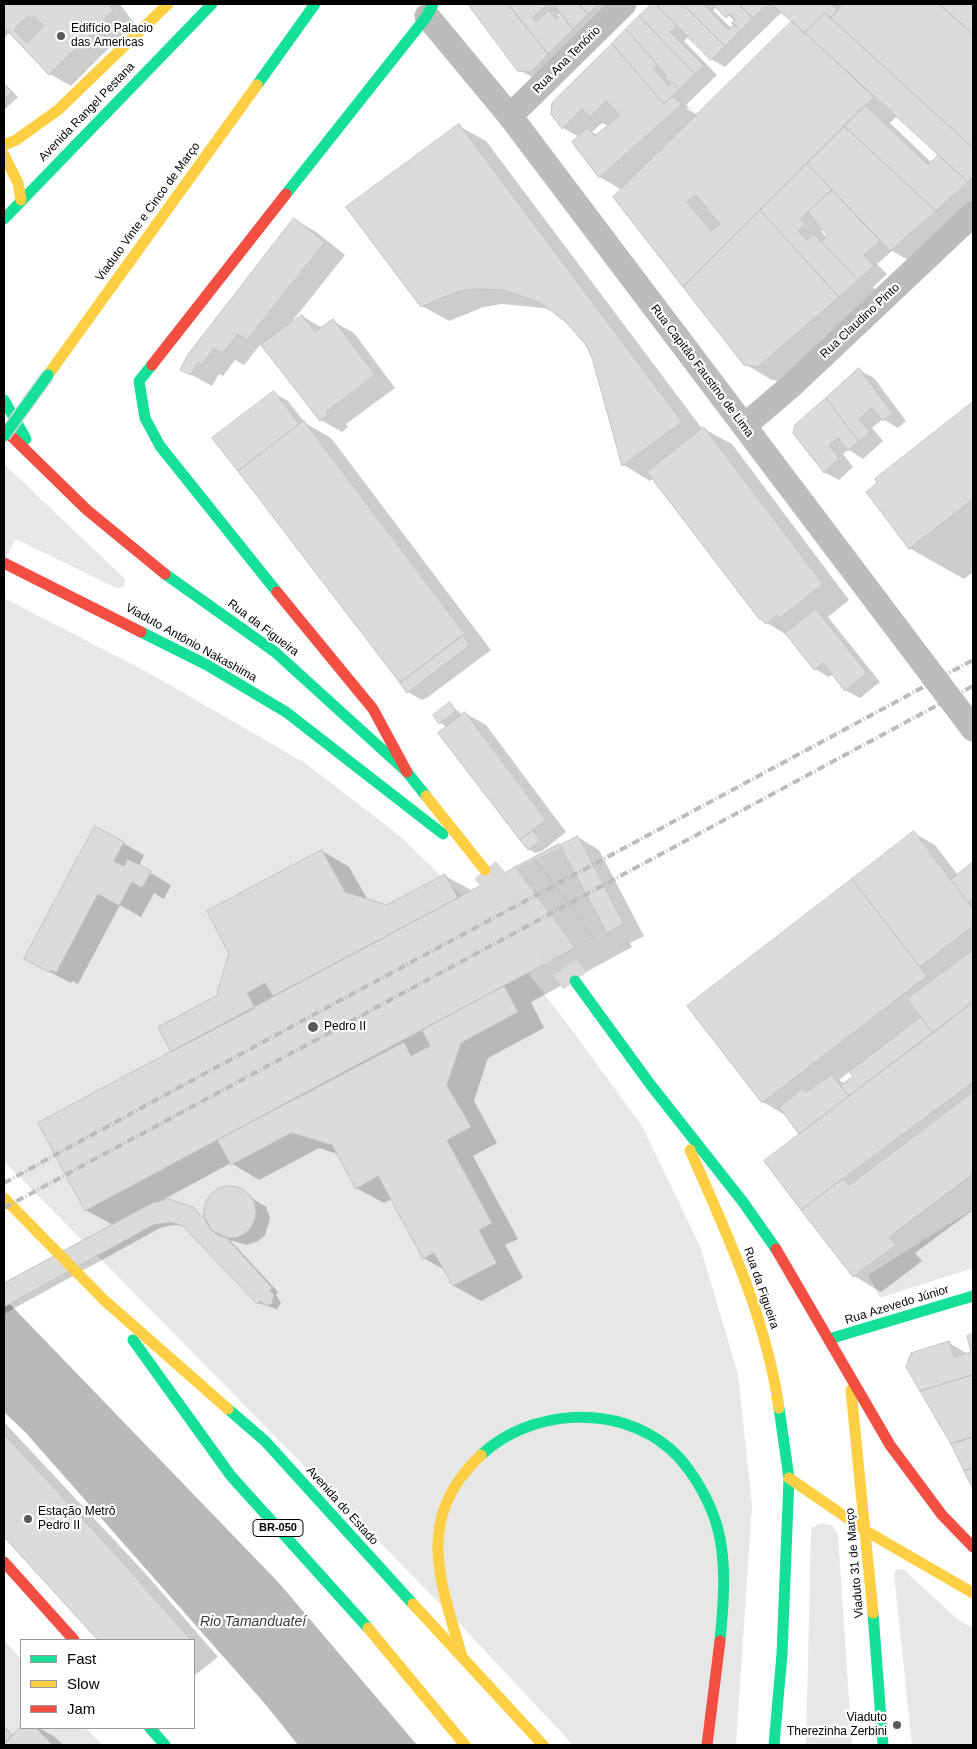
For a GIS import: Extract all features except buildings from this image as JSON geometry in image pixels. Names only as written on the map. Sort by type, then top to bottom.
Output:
[{"type":"main road","name":"Avenida Rangel Pestana","points":[[4,145],[16,140],[58,110],[168,4]]},
{"type":"main road","name":"Avenida Rangel Pestana","points":[[4,219],[212,4]]},
{"type":"main road","name":"Viaduto Vinte e Cinco de Março","points":[[4,436],[315,4]]},
{"type":"main road","points":[[407,772],[373,709],[175,467],[150,433],[140,408],[139,381],[430,10]]},
{"type":"main road","points":[[4,155],[18,183],[21,200]]},
{"type":"main road","points":[[4,400],[42,466]]},
{"type":"main road","name":"Rua da Figueira","points":[[4,429],[87,510],[156,568],[275,652],[407,772],[484,870]]},
{"type":"main road","name":"Viaduto Antônio Nakashima","points":[[4,563],[199,660],[286,712],[474,857]]},
{"type":"main road","name":"Rua da Figueira","points":[[575,981],[675,1117],[737,1193],[774,1246],[875,1422],[905,1467],[954,1529],[973,1546]]},
{"type":"main road","name":"Rua da Figueira","points":[[675,1117],[737,1257],[759,1319],[776,1387],[789,1478],[782,1654],[774,1745]]},
{"type":"main road","name":"Avenida do Estado","points":[[4,1198],[104,1300],[265,1441],[464,1661],[544,1745]]},
{"type":"main road","name":"Rua Azevedo Júnior","points":[[829,1339],[973,1296]]},
{"type":"main road","name":"Avenida do Estado","points":[[104,1300],[232,1476],[367,1627],[465,1745]]},
{"type":"main road","name":"Viaduto 31 de Março","points":[[850,1378],[866,1531],[883,1745]]},
{"type":"main road","points":[[464,1661],[444,1594],[438,1564],[437,1540],[440,1522],[451,1494],[466,1471],[486,1448],[507,1433],[535,1421],[570,1416],[600,1418],[645,1432],[667,1445],[681,1460],[704,1494],[717,1526],[722,1576],[717,1653],[707,1745]]},
{"type":"main road","points":[[789,1478],[866,1531],[973,1593]]},
{"type":"main road","points":[[4,1562],[73,1639]]},
{"type":"main road","points":[[151,1729],[165,1745]]},
{"type":"street","name":"Rua Ana Tenório","points":[[510,116],[624,4]]},
{"type":"street","name":"Rua Capitão Faustino de Lima","points":[[430,10],[973,729]]},
{"type":"street","name":"Rua Claudino Pinto","points":[[744,426],[791,386],[973,214]]},
{"type":"shaded area","points":[[4,464],[125,579],[124,587],[116,588],[16,539],[4,561]]},
{"type":"shaded area","points":[[4,598],[149,673],[305,763],[401,837],[488,922],[563,1018],[642,1126],[700,1246],[738,1374],[752,1506],[736,1745],[573,1745],[460,1624],[4,1161]]},
{"type":"shaded area","points":[[973,1209],[973,1268],[880,1298],[868,1275]]},
{"type":"shaded area","points":[[822,1523],[833,1526],[838,1535],[852,1745],[806,1745],[811,1528]]},
{"type":"shaded area","points":[[897,1569],[903,1569],[957,1619],[973,1628],[973,1745],[912,1745],[894,1574]]},
{"type":"shaded area","points":[[4,1640],[20,1658],[20,1729],[87,1729],[102,1745],[4,1745]]},
{"type":"water","name":"Rio Tamanduateí","points":[[4,1298],[279,1583],[417,1745],[298,1745],[266,1705],[26,1433],[4,1412]]},
{"type":"tunnel","points":[[485,870],[546,942],[575,981]]},
{"type":"railway","points":[[4,1183],[973,660]]},
{"type":"railway","points":[[4,1208],[973,686]]},
{"type":"traffic: fast","points":[[4,219],[212,4]]},
{"type":"traffic: fast","points":[[257,85],[315,4]]},
{"type":"traffic: fast","points":[[286,194],[427,16],[433,4]]},
{"type":"traffic: fast","points":[[152,365],[139,381],[145,418],[160,446],[277,592]]},
{"type":"traffic: fast","points":[[4,436],[48,375]]},
{"type":"traffic: fast","points":[[4,400],[26,439]]},
{"type":"traffic: fast","points":[[165,574],[275,652],[407,772],[426,796]]},
{"type":"traffic: fast","points":[[141,632],[207,665],[286,712],[443,834]]},
{"type":"traffic: fast","points":[[575,981],[650,1084],[743,1202],[776,1249]]},
{"type":"traffic: fast","points":[[829,1339],[973,1296]]},
{"type":"traffic: fast","points":[[133,1340],[231,1476],[368,1628]]},
{"type":"traffic: fast","points":[[774,1745],[782,1654],[789,1478],[779,1408]]},
{"type":"traffic: fast","points":[[228,1409],[265,1441],[413,1604]]},
{"type":"traffic: fast","points":[[481,1455],[501,1440],[524,1428],[548,1421],[574,1417],[600,1418],[625,1424],[648,1433],[669,1448],[683,1462],[700,1487],[718,1529],[724,1577],[720,1641]]},
{"type":"traffic: fast","points":[[873,1613],[883,1745]]},
{"type":"traffic: fast","points":[[151,1729],[165,1745]]},
{"type":"traffic: slow","points":[[4,145],[16,140],[58,110],[168,4]]},
{"type":"traffic: slow","points":[[48,375],[257,85]]},
{"type":"traffic: slow","points":[[4,155],[18,183],[21,200]]},
{"type":"traffic: slow","points":[[426,796],[485,870]]},
{"type":"traffic: slow","points":[[690,1150],[744,1276],[765,1341],[779,1408]]},
{"type":"traffic: slow","points":[[4,1198],[104,1300],[228,1409]]},
{"type":"traffic: slow","points":[[851,1390],[873,1613]]},
{"type":"traffic: slow","points":[[461,1653],[440,1574],[438,1549],[440,1525],[447,1502],[460,1478],[481,1455]]},
{"type":"traffic: slow","points":[[789,1478],[866,1531],[973,1593]]},
{"type":"traffic: slow","points":[[413,1604],[543,1745]]},
{"type":"traffic: slow","points":[[368,1628],[465,1745]]},
{"type":"traffic: jam","points":[[152,365],[286,194]]},
{"type":"traffic: jam","points":[[4,429],[87,510],[165,574]]},
{"type":"traffic: jam","points":[[4,563],[141,632]]},
{"type":"traffic: jam","points":[[277,592],[373,709],[407,772]]},
{"type":"traffic: jam","points":[[776,1249],[890,1445],[942,1515],[973,1547]]},
{"type":"traffic: jam","points":[[4,1562],[73,1639]]},
{"type":"traffic: jam","points":[[707,1745],[720,1641]]},
{"type":"place","name":"Edifício Palacio das Americas","points":[[61,36]]},
{"type":"place","name":"Pedro II","points":[[313,1027]]},
{"type":"place","name":"Estação Metrô Pedro II","points":[[28,1519]]},
{"type":"place","name":"Viaduto Therezinha Zerbini","points":[[897,1725]]}]
